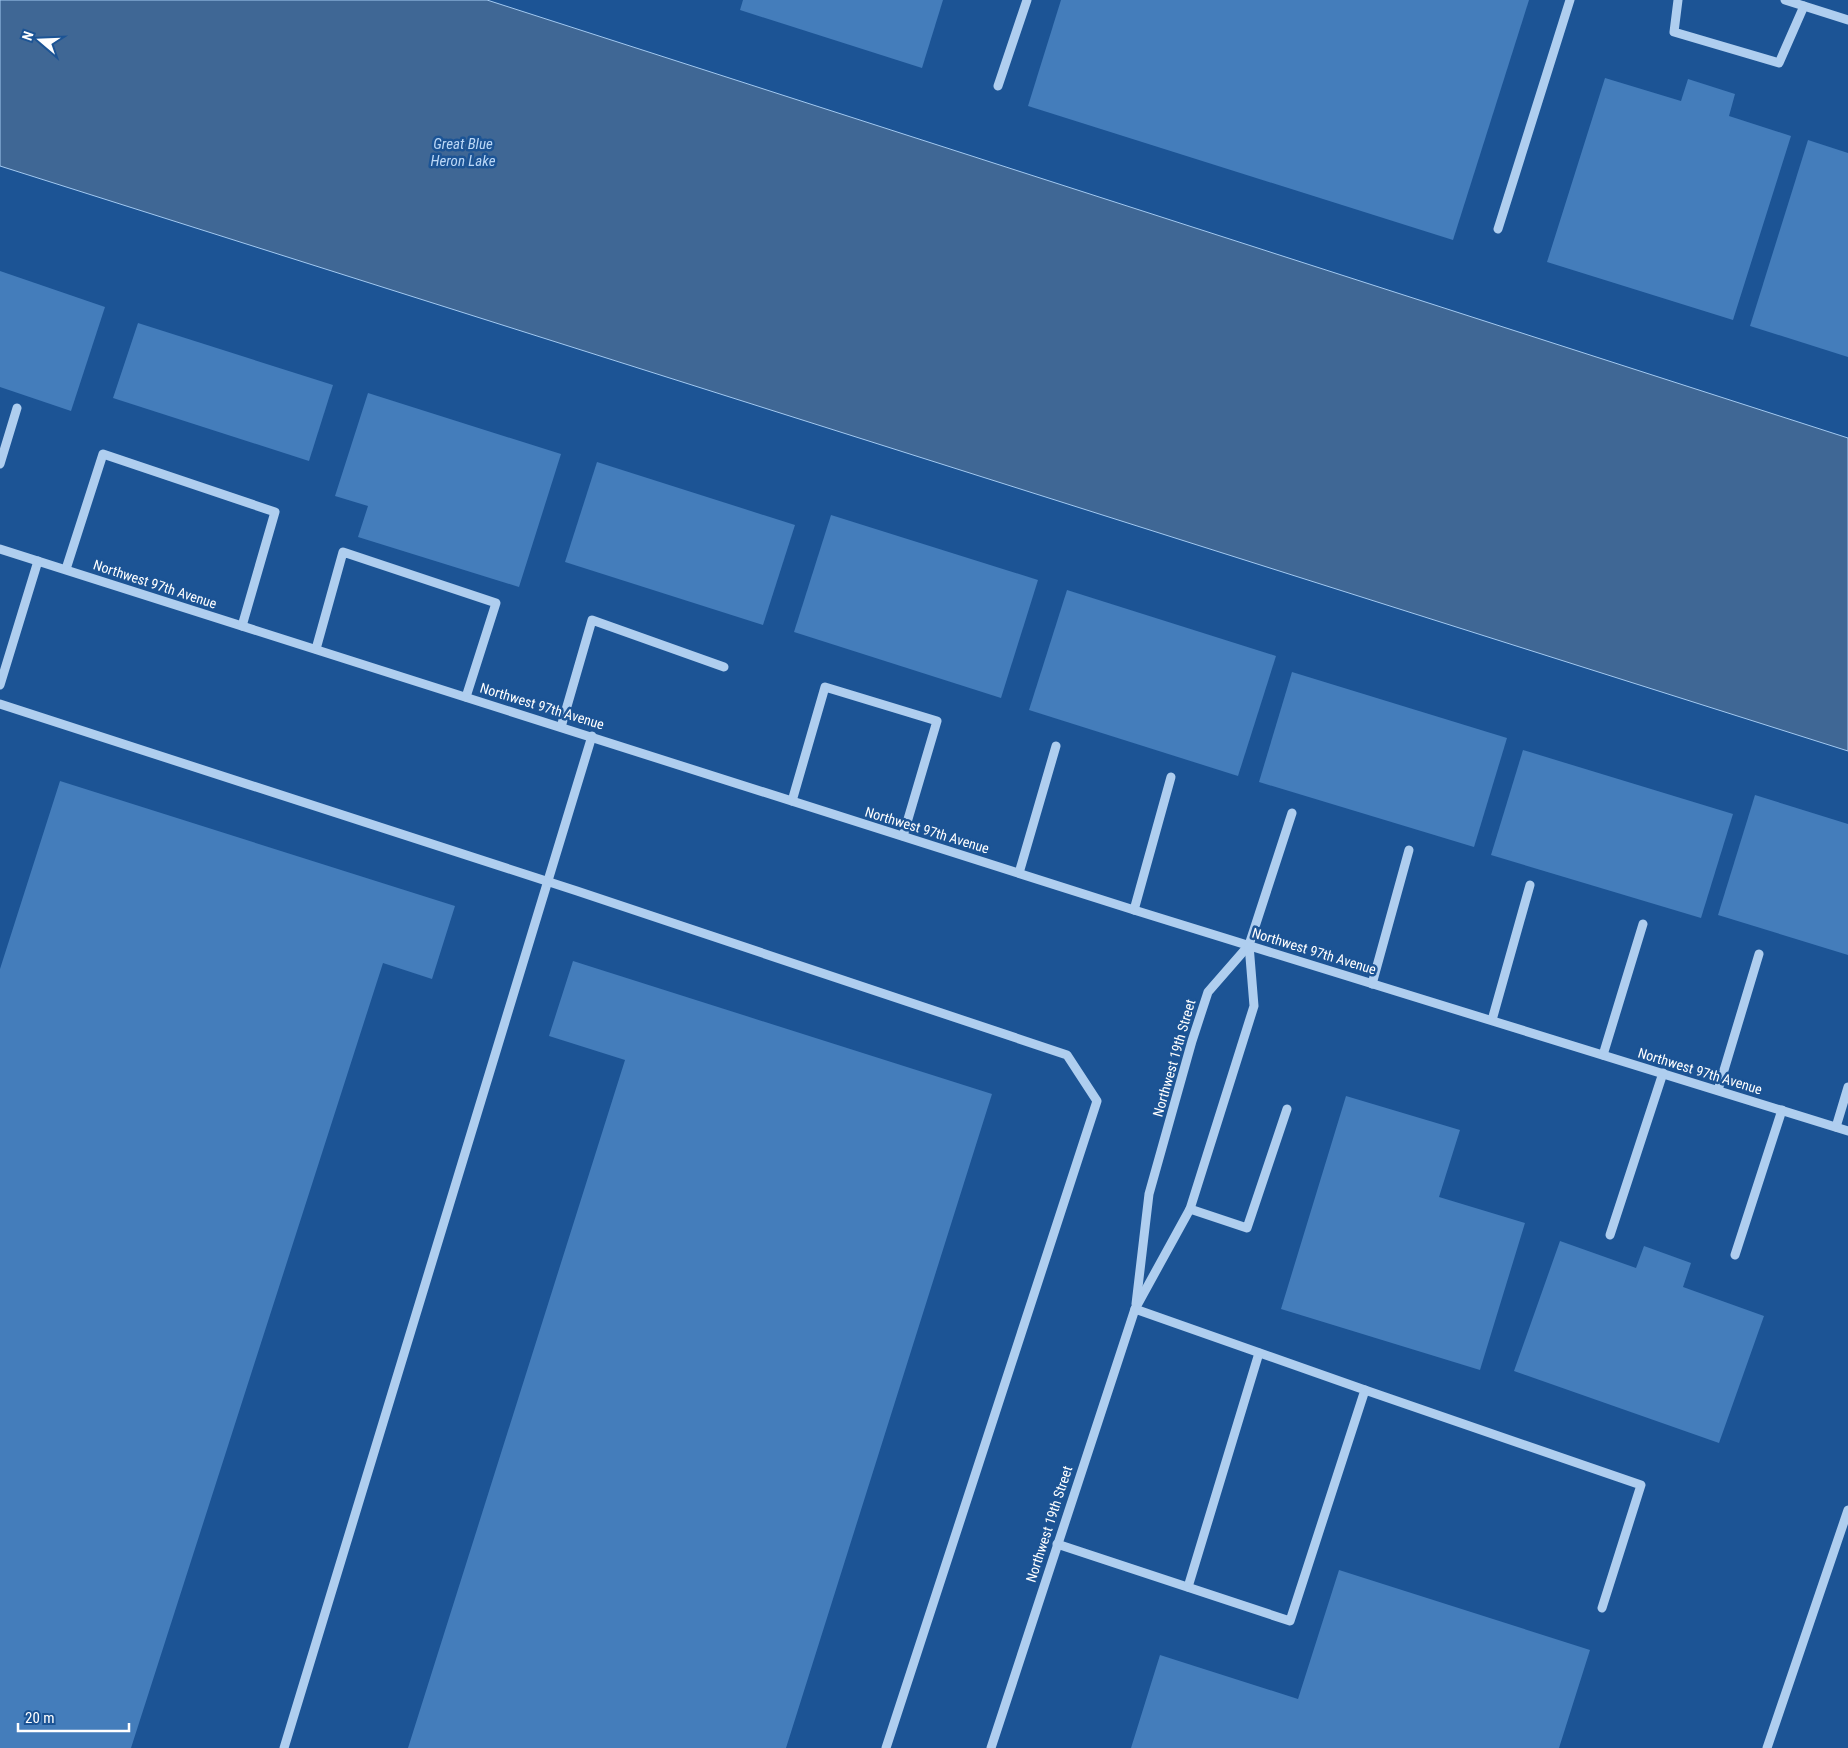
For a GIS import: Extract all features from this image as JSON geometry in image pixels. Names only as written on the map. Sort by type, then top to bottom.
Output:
[{"type":"street","points":[[998,86],[1027,0]]},
{"type":"street","points":[[1498,229],[1570,0]]},
{"type":"street","points":[[1678,0],[1674,32],[1779,62],[1804,6]]},
{"type":"street","points":[[1785,0],[1848,20]]},
{"type":"street","points":[[0,464],[3,442],[17,408]]},
{"type":"street","points":[[66,570],[103,454],[275,512],[242,626]]},
{"type":"street","name":"Northwest 97th Avenue","points":[[0,549],[1134,910],[1848,1131]]},
{"type":"street","points":[[316,649],[343,552],[496,603],[466,697]]},
{"type":"street","points":[[0,685],[38,561]]},
{"type":"street","points":[[561,727],[592,620],[724,667]]},
{"type":"street","points":[[792,801],[826,688],[937,721],[903,836]]},
{"type":"street","points":[[0,704],[547,881],[1067,1055],[1098,1102],[886,1748]]},
{"type":"street","points":[[284,1748],[592,736]]},
{"type":"street","points":[[1020,873],[1056,746]]},
{"type":"street","points":[[1134,910],[1171,777]]},
{"type":"street","points":[[1249,945],[1292,813]]},
{"type":"street","points":[[1372,984],[1409,850]]},
{"type":"street","points":[[1492,1020],[1530,884]]},
{"type":"street","points":[[1603,1055],[1643,924]]},
{"type":"street","name":"Northwest 19th Street","points":[[991,1748],[1135,1309],[1190,1209],[1254,1006],[1249,945]]},
{"type":"street","name":"Northwest 19th Street","points":[[1135,1309],[1149,1194],[1192,1041],[1208,992],[1249,945]]},
{"type":"street","points":[[1718,1090],[1759,954]]},
{"type":"street","points":[[1610,1235],[1663,1073]]},
{"type":"street","points":[[1836,1127],[1848,1087]]},
{"type":"street","points":[[1190,1209],[1246,1228],[1288,1109]]},
{"type":"street","points":[[1735,1255],[1782,1110]]},
{"type":"street","points":[[1135,1309],[1641,1485],[1602,1608]]},
{"type":"street","points":[[1188,1587],[1259,1353]]},
{"type":"street","points":[[1057,1544],[1290,1620],[1364,1390]]},
{"type":"street","points":[[1767,1748],[1848,1510]]},
{"type":"water","name":"Great Blue Heron Lake","points":[[0,0],[487,0],[1848,438],[1848,751],[0,166]]},
{"type":"building","points":[[743,0],[943,0],[922,68],[740,10]]},
{"type":"building","points":[[1061,0],[1529,0],[1453,240],[1028,106]]},
{"type":"building","points":[[1605,78],[1681,101],[1688,79],[1735,94],[1729,116],[1791,136],[1733,320],[1547,262]]},
{"type":"building","points":[[1808,140],[1848,153],[1848,357],[1750,326]]},
{"type":"building","points":[[0,271],[105,307],[71,411],[0,387]]},
{"type":"building","points":[[138,323],[333,385],[309,461],[113,398]]},
{"type":"building","points":[[368,393],[561,454],[519,587],[358,537],[368,506],[335,496]]},
{"type":"building","points":[[597,462],[795,525],[763,625],[565,562]]},
{"type":"building","points":[[831,515],[1038,580],[1001,698],[794,632]]},
{"type":"building","points":[[1067,590],[1276,656],[1238,776],[1029,710]]},
{"type":"building","points":[[1292,672],[1507,738],[1474,847],[1259,782]]},
{"type":"building","points":[[1523,750],[1733,814],[1701,918],[1491,855]]},
{"type":"building","points":[[60,781],[455,906],[432,979],[383,963],[131,1748],[0,1748],[0,969]]},
{"type":"building","points":[[1755,795],[1848,824],[1848,955],[1718,915]]},
{"type":"building","points":[[573,961],[992,1094],[786,1748],[408,1748],[625,1060],[549,1036]]},
{"type":"building","points":[[1346,1096],[1460,1130],[1439,1197],[1525,1223],[1480,1370],[1281,1309]]},
{"type":"building","points":[[1560,1241],[1636,1268],[1644,1246],[1691,1263],[1683,1287],[1764,1316],[1719,1443],[1514,1371]]},
{"type":"building","points":[[1339,1570],[1590,1650],[1559,1748],[1131,1748],[1160,1655],[1298,1699]]}]
